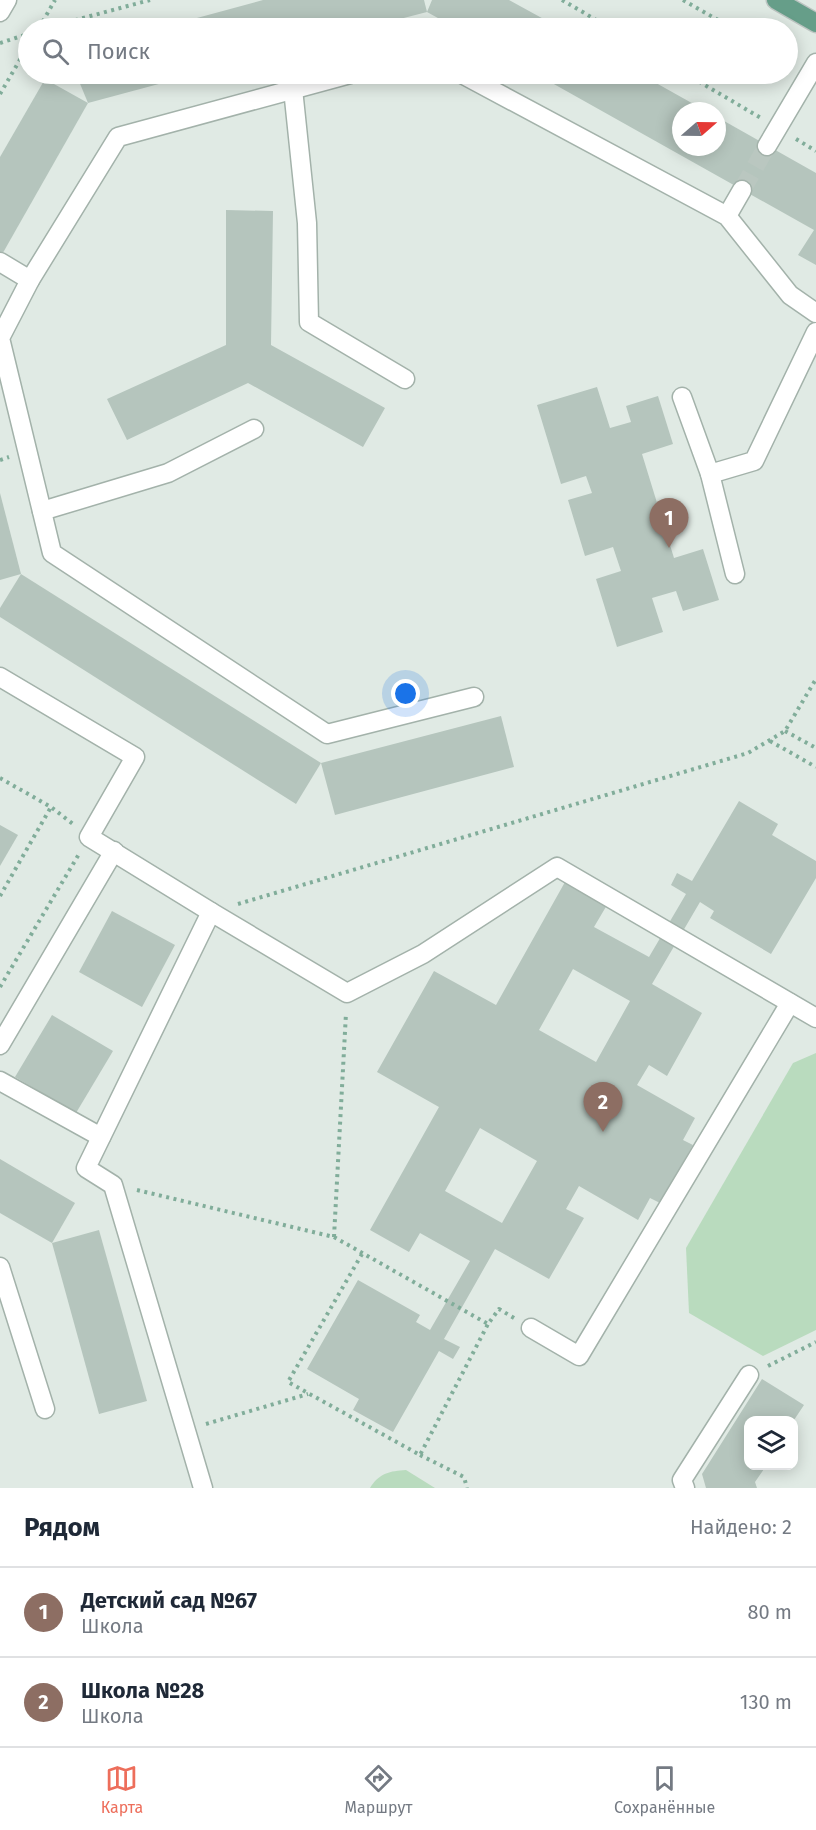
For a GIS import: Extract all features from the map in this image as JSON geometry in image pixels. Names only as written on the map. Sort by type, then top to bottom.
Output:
[{"type":"main road","points":[[776,0],[816,23]]},
{"type":"street","points":[[0,12],[7,0]]},
{"type":"street","points":[[767,146],[816,63]]},
{"type":"street","points":[[312,84],[118,136],[30,280],[0,339],[52,553],[327,734],[474,697]]},
{"type":"street","points":[[481,84],[727,216],[790,295],[816,313]]},
{"type":"street","points":[[293,89],[307,223],[309,322],[405,379]]},
{"type":"street","points":[[727,216],[742,190]]},
{"type":"street","points":[[0,262],[30,280]]},
{"type":"street","points":[[710,474],[754,461],[816,332]]},
{"type":"street","points":[[682,397],[710,474],[735,574]]},
{"type":"street","points":[[42,510],[168,474],[254,429]]},
{"type":"street","points":[[0,677],[135,757],[89,837],[347,993],[423,954],[557,867],[816,1018]]},
{"type":"street","points":[[0,1045],[114,851]]},
{"type":"street","points":[[203,1488],[113,1185],[86,1168],[211,912]]},
{"type":"street","points":[[531,1328],[579,1356],[790,1003]]},
{"type":"street","points":[[0,1081],[101,1137]]},
{"type":"street","points":[[0,1267],[45,1409]]},
{"type":"street","points":[[685,1488],[682,1480],[749,1375]]},
{"type":"path","points":[[45,18],[55,0]]},
{"type":"path","points":[[83,18],[150,0]]},
{"type":"path","points":[[562,0],[593,18]]},
{"type":"path","points":[[683,0],[714,18]]},
{"type":"path","points":[[0,43],[18,37]]},
{"type":"path","points":[[0,94],[18,63]]},
{"type":"path","points":[[703,84],[816,151]]},
{"type":"path","points":[[211,912],[748,753],[785,730],[816,679]]},
{"type":"path","points":[[785,730],[816,748]]},
{"type":"path","points":[[769,740],[816,767]]},
{"type":"path","points":[[0,778],[51,807],[89,837],[0,987]]},
{"type":"path","points":[[0,896],[51,807]]},
{"type":"path","points":[[334,1237],[347,993]]},
{"type":"path","points":[[113,1185],[334,1237],[488,1324]]},
{"type":"path","points":[[362,1254],[288,1382],[464,1477],[467,1488]]},
{"type":"path","points":[[420,1455],[488,1324],[499,1309],[531,1328]]},
{"type":"path","points":[[749,1375],[816,1342]]},
{"type":"path","points":[[185,1430],[309,1394]]},
{"type":"green space","points":[[816,1053],[816,1330],[763,1356],[689,1313],[686,1248],[793,1063]]},
{"type":"green space","points":[[406,1470],[435,1488],[370,1488],[377,1479],[385,1474]]},
{"type":"building","points":[[263,0],[424,0],[427,12],[404,18],[197,18]]},
{"type":"building","points":[[432,0],[509,0],[542,18],[438,18],[427,12]]},
{"type":"building","points":[[42,84],[54,84],[88,103],[0,258],[0,157]]},
{"type":"building","points":[[80,84],[159,84],[88,103]]},
{"type":"building","points":[[554,84],[658,84],[690,102],[672,102],[672,150]]},
{"type":"building","points":[[726,122],[816,173],[816,265],[798,255],[814,230],[682,156],[726,156]]},
{"type":"building","points":[[226,210],[273,211],[271,345],[385,408],[363,447],[248,383],[127,440],[107,399],[226,345]]},
{"type":"building","points":[[597,387],[610,428],[631,422],[626,406],[658,396],[673,444],[642,454],[674,558],[703,549],[719,600],[683,611],[676,591],[652,598],[663,632],[617,647],[596,579],[621,571],[613,547],[585,556],[568,500],[592,493],[586,476],[561,484],[537,405]]},
{"type":"building","points":[[0,493],[21,574],[0,580]]},
{"type":"building","points":[[21,574],[321,763],[296,804],[0,617],[0,608]]},
{"type":"building","points":[[501,716],[514,767],[335,815],[321,763]]},
{"type":"building","points":[[739,801],[778,824],[772,835],[816,861],[816,878],[771,954],[710,918],[714,911],[700,902],[652,984],[702,1013],[667,1076],[649,1065],[637,1085],[695,1118],[683,1140],[693,1145],[660,1203],[650,1198],[638,1220],[579,1186],[566,1209],[584,1218],[549,1279],[495,1249],[444,1339],[460,1347],[453,1359],[439,1351],[393,1432],[353,1410],[359,1399],[307,1369],[358,1280],[420,1315],[416,1322],[430,1330],[470,1261],[420,1233],[409,1252],[370,1230],[439,1107],[377,1072],[434,971],[496,1005],[565,882],[607,905],[594,927],[649,957],[686,894],[671,885],[677,873],[692,881]],"holes":[[[573,969],[630,1001],[596,1062],[539,1030]],[[480,1128],[537,1161],[502,1223],[445,1191]]]},
{"type":"building","points":[[0,825],[18,835],[0,866]]},
{"type":"building","points":[[112,911],[175,945],[142,1007],[79,972]]},
{"type":"building","points":[[52,1015],[113,1051],[76,1113],[15,1077]]},
{"type":"building","points":[[0,1159],[75,1203],[52,1243],[0,1213]]},
{"type":"building","points":[[99,1230],[147,1401],[99,1414],[52,1243]]},
{"type":"building","points":[[762,1379],[804,1405],[797,1416],[744,1416],[744,1470],[763,1470],[755,1482],[757,1488],[706,1488],[702,1474]]},
{"type":"tunnel","points":[[742,190],[767,146]]},
{"type":"place","name":"Детский сад №67","points":[[669,548]]},
{"type":"place","name":"Школа №28","points":[[603,1132]]}]
